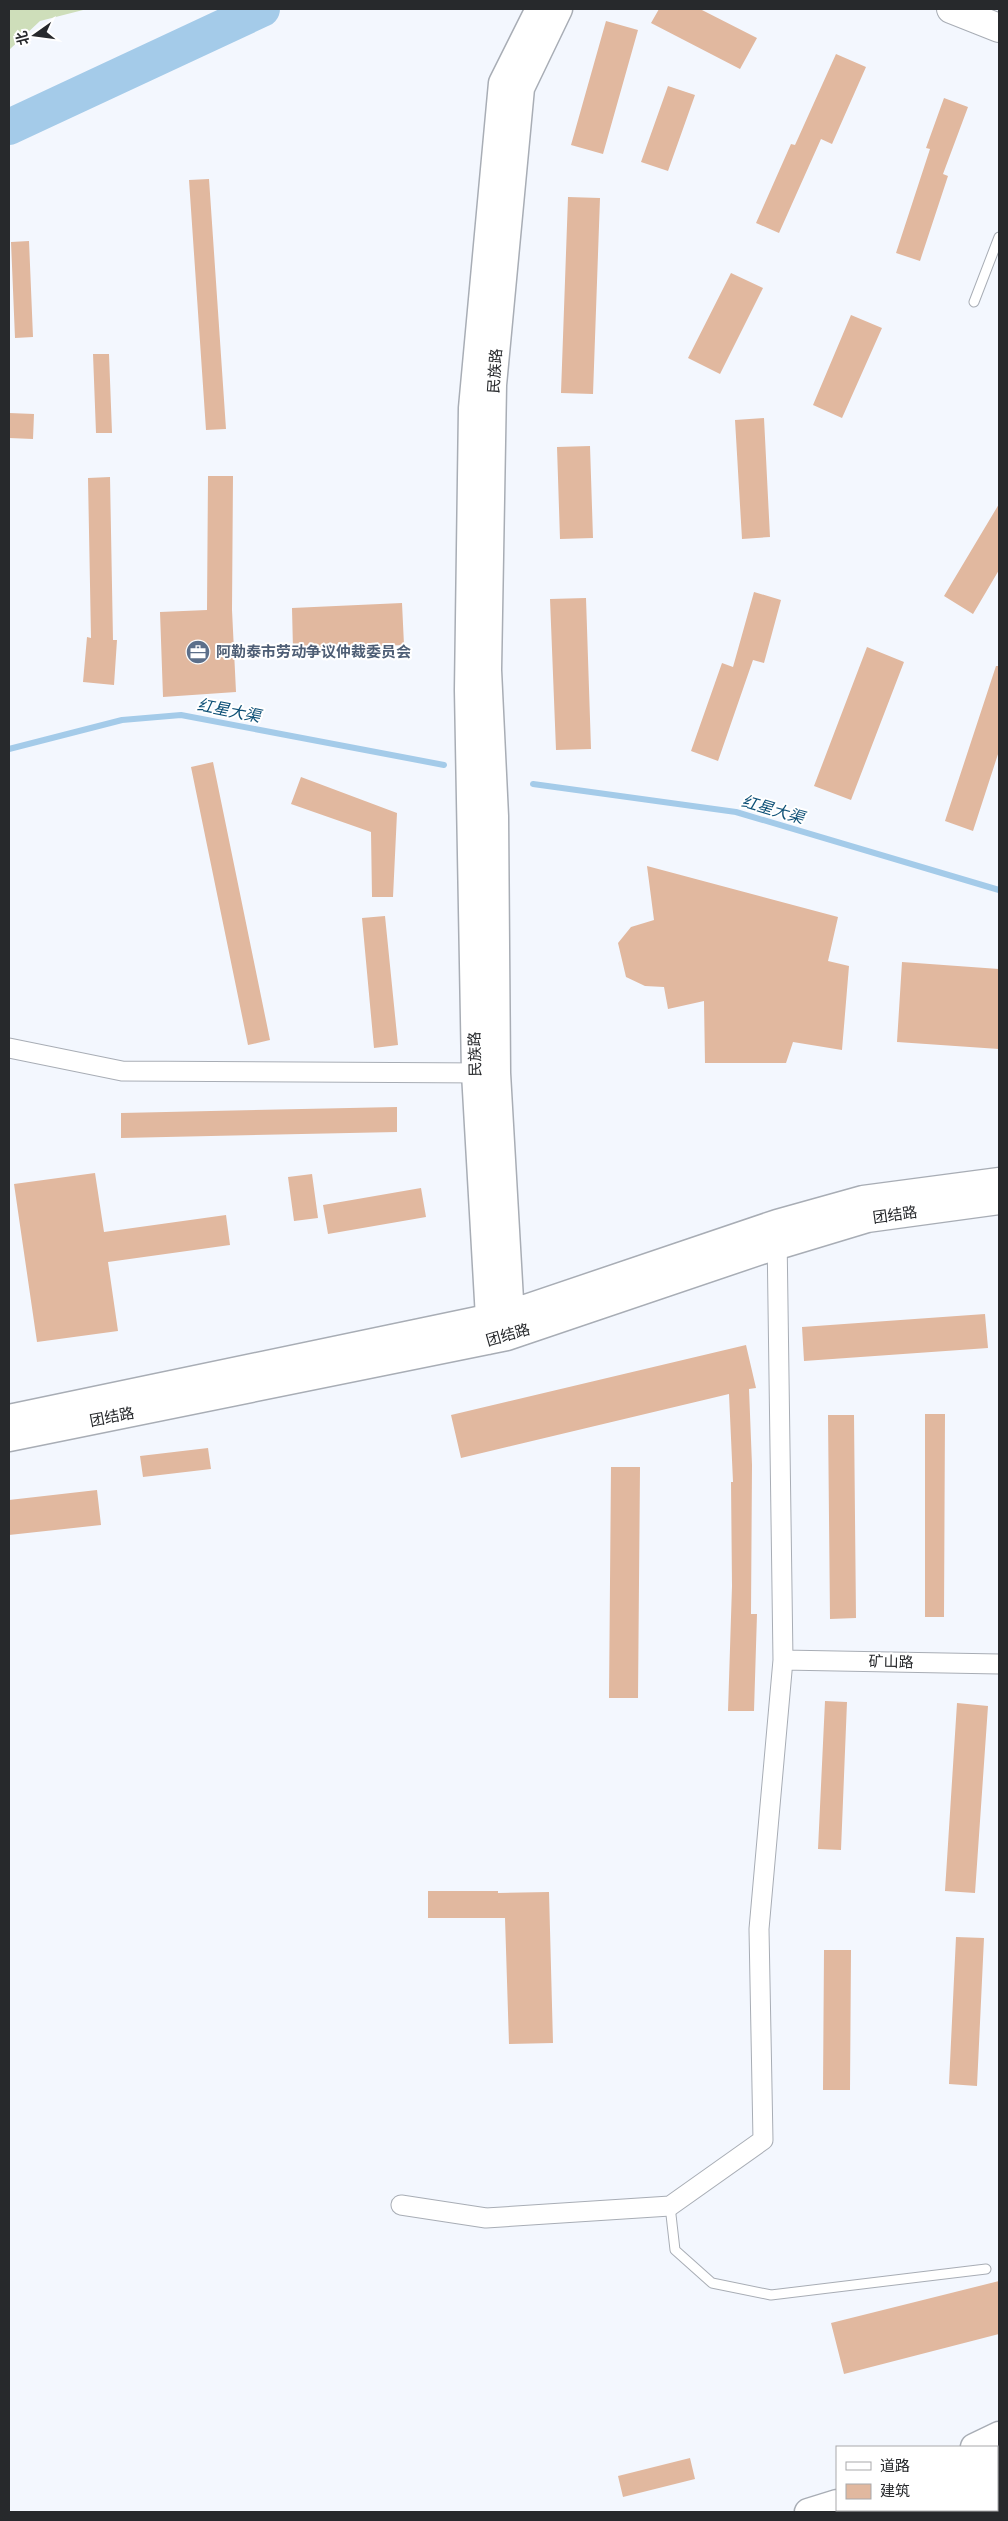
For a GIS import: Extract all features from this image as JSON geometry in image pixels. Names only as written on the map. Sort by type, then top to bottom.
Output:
[{"type":"highway","points":[[951,9],[999,28]]},
{"type":"street","name":"民族路","points":[[500,1327],[486,1073],[472,408],[502,83],[539,9]]},
{"type":"street","name":"民族路","points":[[480,741],[488,670],[494,376],[521,88],[560,9]]},
{"type":"street","points":[[9,1048],[122,1071],[486,1073]]},
{"type":"street","name":"团结路","points":[[9,1438],[500,1327],[777,1235],[863,1199],[999,1181]]},
{"type":"street","name":"团结路","points":[[777,1235],[867,1219],[999,1201]]},
{"type":"street","points":[[401,2206],[486,2218],[670,2206],[763,2140],[759,1929],[783,1660],[777,1235]]},
{"type":"street","name":"团结路","points":[[9,1418],[500,1327]]},
{"type":"street","name":"矿山路","points":[[783,1660],[999,1664]]},
{"type":"street","points":[[976,2446],[999,2435]]},
{"type":"street","points":[[808,2512],[836,2503]]},
{"type":"lane","points":[[974,302],[999,237]]},
{"type":"lane","points":[[670,2206],[675,2250],[712,2283],[771,2295],[986,2269]]},
{"type":"green space","points":[[9,9],[87,9],[40,21],[9,50]]},
{"type":"building","points":[[659,9],[700,9],[757,38],[740,69],[651,23]]},
{"type":"building","points":[[606,21],[638,30],[603,154],[571,145]]},
{"type":"building","points":[[836,54],[866,67],[832,144],[821,139],[779,233],[756,223],[791,144],[795,145]]},
{"type":"building","points":[[668,86],[695,95],[668,171],[641,162]]},
{"type":"building","points":[[944,98],[968,107],[943,174],[948,176],[920,261],[896,253],[930,149],[926,148]]},
{"type":"building","points":[[209,179],[226,429],[206,430],[189,180]]},
{"type":"building","points":[[568,197],[600,198],[593,394],[561,393]]},
{"type":"building","points":[[29,241],[33,337],[15,338],[11,242]]},
{"type":"building","points":[[731,273],[763,288],[720,374],[688,358]]},
{"type":"building","points":[[851,315],[882,328],[842,418],[813,405]]},
{"type":"building","points":[[93,354],[109,354],[112,433],[96,433]]},
{"type":"building","points":[[9,413],[34,414],[33,439],[9,438]]},
{"type":"building","points":[[764,418],[770,537],[742,539],[735,420]]},
{"type":"building","points":[[590,446],[593,538],[560,539],[557,447]]},
{"type":"building","name":"阿勒泰市劳动争议仲裁委员会","points":[[208,476],[233,476],[232,610],[236,692],[163,697],[160,612],[207,610]]},
{"type":"building","points":[[110,477],[113,640],[117,640],[114,685],[83,682],[87,637],[91,638],[88,478]]},
{"type":"building","points":[[999,504],[999,570],[973,614],[944,596]]},
{"type":"building","points":[[754,592],[781,600],[764,663],[753,660],[718,761],[691,751],[722,663],[733,667]]},
{"type":"building","points":[[586,598],[591,749],[556,750],[550,599]]},
{"type":"building","points":[[402,603],[404,645],[293,650],[292,608]]},
{"type":"building","points":[[867,647],[904,662],[851,800],[814,786]]},
{"type":"building","points":[[996,666],[999,666],[999,751],[973,831],[945,821]]},
{"type":"building","points":[[213,762],[270,1040],[248,1045],[191,767]]},
{"type":"building","points":[[301,777],[397,813],[393,897],[372,897],[371,832],[291,804]]},
{"type":"building","points":[[647,866],[838,917],[828,961],[849,966],[842,1050],[793,1042],[786,1063],[705,1063],[704,1001],[668,1009],[664,987],[645,986],[626,977],[618,943],[631,927],[654,920]]},
{"type":"building","points":[[385,916],[398,1045],[374,1048],[362,918]]},
{"type":"building","points":[[902,962],[999,969],[999,1049],[897,1042]]},
{"type":"building","points":[[397,1107],[397,1132],[121,1138],[121,1113]]},
{"type":"building","points":[[95,1173],[104,1232],[226,1215],[230,1245],[108,1262],[118,1331],[37,1342],[14,1184]]},
{"type":"building","points":[[312,1174],[318,1218],[294,1221],[288,1177]]},
{"type":"building","points":[[421,1188],[426,1217],[328,1234],[323,1205]]},
{"type":"building","points":[[985,1314],[988,1348],[804,1361],[802,1327]]},
{"type":"building","points":[[746,1345],[756,1388],[749,1389],[752,1465],[751,1614],[757,1614],[754,1711],[728,1711],[732,1586],[731,1482],[733,1482],[729,1394],[461,1458],[451,1415]]},
{"type":"building","points":[[925,1414],[945,1414],[944,1617],[925,1617]]},
{"type":"building","points":[[828,1415],[854,1415],[856,1618],[830,1619]]},
{"type":"building","points":[[208,1448],[211,1469],[143,1477],[140,1456]]},
{"type":"building","points":[[611,1467],[640,1467],[638,1698],[609,1698]]},
{"type":"building","points":[[97,1490],[101,1525],[9,1535],[9,1500]]},
{"type":"building","points":[[825,1701],[847,1702],[841,1850],[818,1849]]},
{"type":"building","points":[[957,1703],[988,1706],[975,1893],[945,1891]]},
{"type":"building","points":[[428,1891],[549,1892],[553,2043],[509,2044],[505,1918],[428,1918]]},
{"type":"building","points":[[956,1937],[984,1938],[977,2086],[949,2084]]},
{"type":"building","points":[[824,1950],[851,1950],[850,2090],[823,2090]]},
{"type":"building","points":[[999,2281],[999,2334],[844,2374],[831,2323]]},
{"type":"building","points":[[690,2458],[695,2479],[623,2497],[618,2476]]},
{"type":"waterway","points":[[9,127],[262,9]]},
{"type":"waterway","name":"红星大渠","points":[[9,749],[122,720],[181,715],[444,765]]},
{"type":"waterway","name":"红星大渠","points":[[533,784],[736,812],[999,890]]},
{"type":"place","name":"阿勒泰市劳动争议仲裁委员会","points":[[198,652]]}]
